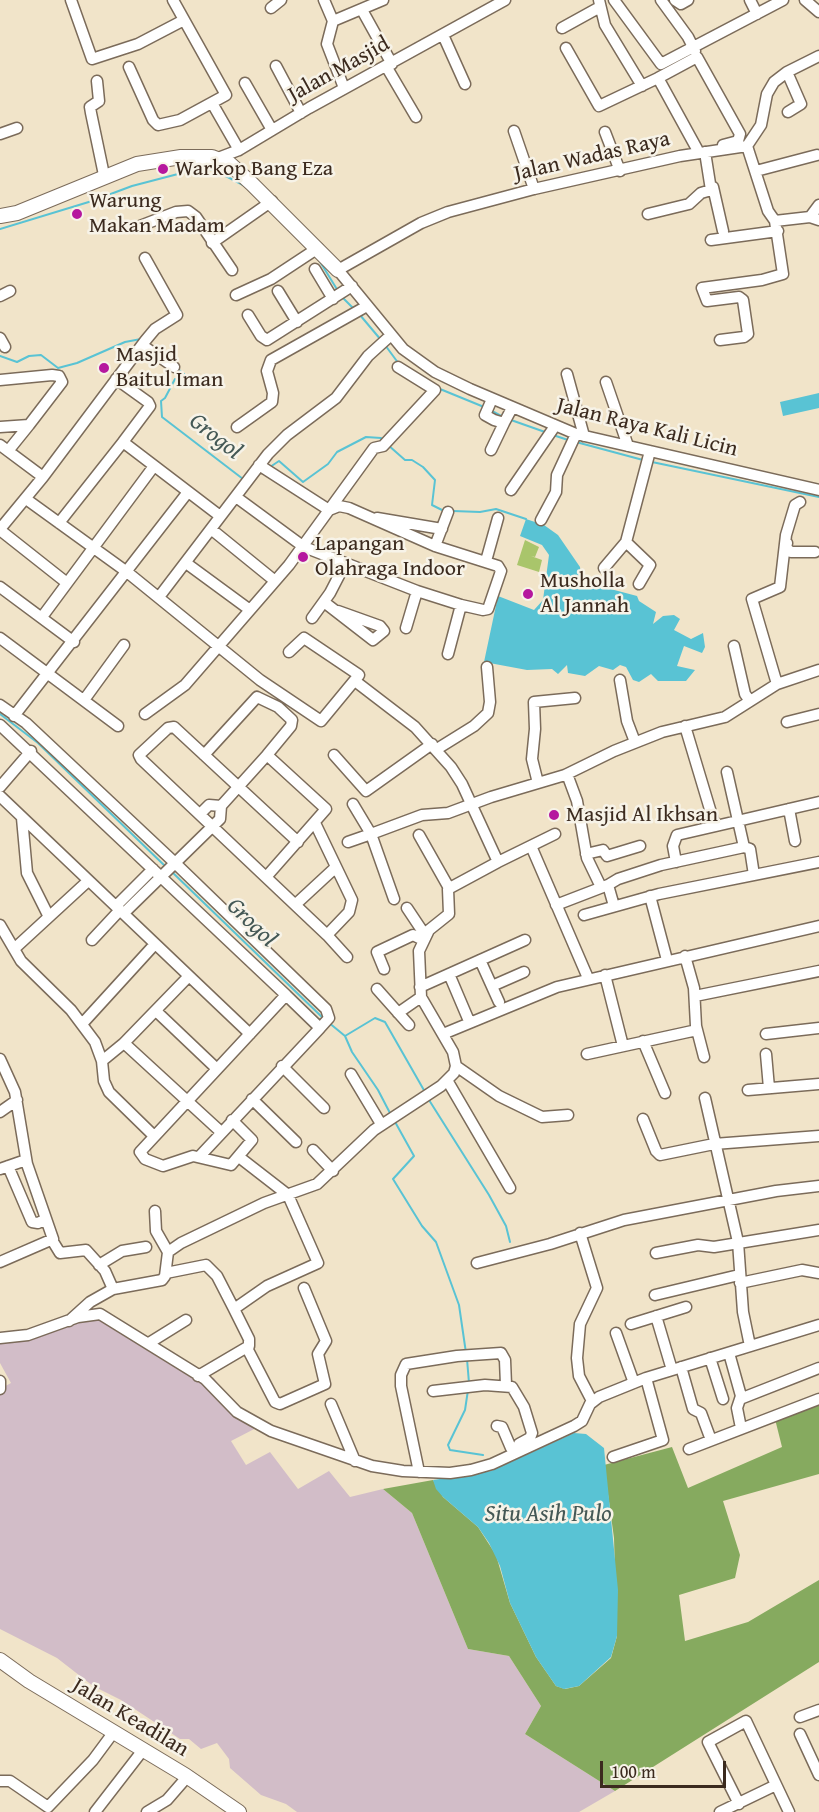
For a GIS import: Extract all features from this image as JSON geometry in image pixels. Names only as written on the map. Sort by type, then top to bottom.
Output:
[{"type":"main road","points":[[0,216],[17,213],[104,175],[154,160],[193,156],[218,159],[237,171],[315,251],[338,270]]},
{"type":"main road","name":"Jalan Keadilan","points":[[0,1660],[239,1812]]},
{"type":"street","points":[[71,0],[92,59],[138,44],[184,20]]},
{"type":"street","points":[[129,67],[153,120],[158,125],[180,120],[225,96],[226,93],[173,0]]},
{"type":"street","points":[[271,8],[281,0]]},
{"type":"street","points":[[324,0],[333,21],[327,44],[344,88]]},
{"type":"street","points":[[333,21],[383,0]]},
{"type":"street","name":"Jalan Masjid","points":[[218,159],[239,150],[344,88],[443,35],[484,8],[504,0]]},
{"type":"street","points":[[614,0],[659,64],[695,52]]},
{"type":"street","points":[[661,0],[695,52],[740,138],[728,144],[701,151],[672,152]]},
{"type":"street","points":[[675,0],[681,4],[688,0]]},
{"type":"street","points":[[750,0],[757,14]]},
{"type":"street","points":[[566,48],[599,106],[658,78],[695,52],[783,0]]},
{"type":"street","points":[[805,0],[819,12]]},
{"type":"street","points":[[562,28],[599,3],[605,25],[642,86]]},
{"type":"street","points":[[362,10],[416,117]]},
{"type":"street","points":[[443,35],[465,84]]},
{"type":"street","points":[[720,340],[744,337],[748,334],[743,300],[739,297],[707,301],[702,288],[782,276],[777,226],[768,211],[747,146],[761,124],[771,87],[787,72],[819,56]]},
{"type":"street","points":[[276,66],[301,113]]},
{"type":"street","points":[[787,72],[801,104],[788,112]]},
{"type":"street","points":[[658,78],[701,151],[713,187],[723,231]]},
{"type":"street","points":[[97,81],[99,101],[90,107],[104,175]]},
{"type":"street","points":[[245,83],[272,130]]},
{"type":"street","points":[[212,103],[239,150]]},
{"type":"street","points":[[0,134],[17,128]]},
{"type":"street","points":[[514,131],[534,189]]},
{"type":"street","points":[[605,132],[620,171]]},
{"type":"street","name":"Jalan Wadas Raya","points":[[338,270],[432,218],[534,189],[701,151],[747,146]]},
{"type":"street","points":[[756,171],[817,155]]},
{"type":"street","points":[[648,214],[689,204],[713,187]]},
{"type":"street","points":[[213,243],[268,204]]},
{"type":"street","points":[[711,240],[814,219],[819,205]]},
{"type":"street","points":[[140,226],[176,212],[188,211],[196,217],[232,270]]},
{"type":"street","points":[[236,295],[271,279],[315,251]]},
{"type":"street","points":[[68,583],[0,530],[155,329],[177,315],[145,258]]},
{"type":"street","points":[[248,315],[264,340],[342,294],[315,269]]},
{"type":"street","name":"Jalan Raya Kali Licin","points":[[338,270],[342,294],[361,309],[388,338],[435,372],[508,416],[576,438],[628,446],[648,458],[802,493],[819,490]]},
{"type":"street","points":[[278,291],[297,322]]},
{"type":"street","points":[[237,427],[272,402],[273,393],[267,371],[271,360],[361,309]]},
{"type":"street","points":[[159,597],[259,465],[287,435],[336,398],[375,348],[388,338]]},
{"type":"street","points":[[142,345],[174,367]]},
{"type":"street","points":[[145,714],[176,694],[220,646],[304,546],[374,448],[383,446],[435,390],[398,366]]},
{"type":"street","points":[[541,520],[556,492],[556,476],[576,438],[567,374]]},
{"type":"street","points":[[0,380],[52,375],[61,378],[62,382],[29,425],[4,448],[43,477]]},
{"type":"street","points":[[59,523],[150,406],[116,380]]},
{"type":"street","points":[[606,382],[628,446]]},
{"type":"street","points":[[489,406],[485,415],[508,416],[491,450]]},
{"type":"street","points":[[0,427],[29,425]]},
{"type":"street","points":[[511,490],[551,431]]},
{"type":"street","points":[[123,442],[220,516]]},
{"type":"street","points":[[604,568],[626,542],[648,458]]},
{"type":"street","points":[[236,497],[304,546],[417,591],[461,605],[488,609],[501,571],[498,566],[435,546],[343,507],[329,510],[259,465]]},
{"type":"street","points":[[42,617],[154,466]]},
{"type":"street","points":[[14,716],[74,642],[188,492]]},
{"type":"street","points":[[802,493],[786,548],[791,552],[815,552]]},
{"type":"street","points":[[777,684],[752,599],[780,587],[786,535],[795,505],[802,493]]},
{"type":"street","points":[[26,499],[128,572],[260,680],[321,721],[356,681],[358,675],[304,638],[289,652]]},
{"type":"street","points":[[435,546],[448,512]]},
{"type":"street","points":[[370,518],[442,529]]},
{"type":"street","points":[[486,561],[498,518]]},
{"type":"street","points":[[211,529],[275,581]]},
{"type":"street","points":[[626,542],[650,565],[639,584]]},
{"type":"street","points":[[186,563],[250,610]]},
{"type":"street","points":[[312,618],[324,602],[345,564]]},
{"type":"street","points":[[0,587],[74,642]]},
{"type":"street","points":[[406,628],[417,591]]},
{"type":"street","points":[[324,602],[338,611]]},
{"type":"street","points":[[448,654],[461,605]]},
{"type":"street","points":[[0,638],[118,726]]},
{"type":"street","points":[[84,700],[124,645]]},
{"type":"street","points":[[734,646],[745,694],[750,701]]},
{"type":"street","points":[[334,755],[366,791],[434,746],[474,726],[488,713],[490,702],[487,667]]},
{"type":"street","points":[[348,842],[422,815],[448,813],[567,774],[635,742],[685,726],[725,717],[777,684],[819,670]]},
{"type":"street","points":[[620,680],[627,721],[635,742]]},
{"type":"street","points":[[356,681],[398,712],[434,746],[462,784],[469,805],[498,862]]},
{"type":"street","points":[[92,940],[159,872],[173,863],[222,817],[221,806],[291,726],[292,720],[260,697],[254,699],[204,755]]},
{"type":"street","points":[[538,783],[532,759],[535,729],[534,702],[575,698]]},
{"type":"street","points":[[0,705],[173,863],[326,1009],[325,1023],[199,1156]]},
{"type":"street","points":[[787,722],[819,714]]},
{"type":"street","points":[[0,725],[31,751],[286,995],[325,1023]]},
{"type":"street","points":[[298,842],[172,726],[139,756],[296,904],[347,957]]},
{"type":"street","points":[[685,726],[715,826]]},
{"type":"street","points":[[0,787],[31,751]]},
{"type":"street","points":[[267,755],[326,808],[267,876]]},
{"type":"street","points":[[727,772],[744,847]]},
{"type":"street","points":[[567,774],[576,794],[587,846],[586,854],[614,906]]},
{"type":"street","points":[[0,796],[250,1034]]},
{"type":"street","points":[[676,862],[674,837],[819,802]]},
{"type":"street","points":[[353,804],[371,834],[394,899]]},
{"type":"street","points":[[200,814],[209,805],[221,806]]},
{"type":"street","points":[[789,809],[795,841]]},
{"type":"street","points":[[22,818],[27,873],[49,917]]},
{"type":"street","points":[[315,823],[350,894],[352,905],[349,912],[327,935]]},
{"type":"street","points":[[555,834],[449,888],[446,892],[448,914],[424,938],[418,959],[420,992],[453,1052],[456,1066],[499,1096],[542,1117],[568,1115]]},
{"type":"street","points":[[419,835],[449,888]]},
{"type":"street","points":[[531,846],[588,978]]},
{"type":"street","points":[[586,854],[603,850],[608,856],[640,846]]},
{"type":"street","points":[[556,905],[618,879],[676,862],[744,847],[750,849],[753,874]]},
{"type":"street","points":[[584,915],[650,896],[819,862]]},
{"type":"street","points":[[296,904],[336,867]]},
{"type":"street","points":[[14,949],[88,881]]},
{"type":"street","points":[[650,896],[667,960]]},
{"type":"street","points":[[406,908],[424,938]]},
{"type":"street","points":[[0,925],[33,976],[82,1024],[95,1042],[102,1061],[102,1076],[109,1092],[153,1135]]},
{"type":"street","points":[[443,1034],[469,1021],[547,990],[588,978],[819,926]]},
{"type":"street","points":[[384,969],[377,952],[413,935],[424,938]]},
{"type":"street","points":[[398,1013],[420,992],[449,974],[525,940]]},
{"type":"street","points":[[82,1024],[155,944]]},
{"type":"street","points":[[685,956],[695,996],[693,1005],[704,1057]]},
{"type":"street","points":[[480,960],[499,1002]]},
{"type":"street","points":[[695,996],[819,970]]},
{"type":"street","points":[[492,986],[524,972]]},
{"type":"street","points":[[449,974],[469,1021]]},
{"type":"street","points":[[605,975],[623,1046]]},
{"type":"street","points":[[102,1061],[124,1043],[189,976]]},
{"type":"street","points":[[377,990],[409,1025]]},
{"type":"street","points":[[232,1120],[252,1140],[239,1157],[229,1165],[199,1156],[189,1157],[166,1167],[152,1163],[140,1152],[153,1135],[286,995]]},
{"type":"street","points":[[156,1011],[217,1069]]},
{"type":"street","points":[[766,1034],[819,1028]]},
{"type":"street","points":[[587,1053],[697,1030]]},
{"type":"street","points":[[643,1041],[665,1093]]},
{"type":"street","points":[[124,1043],[221,1132]]},
{"type":"street","points":[[766,1054],[769,1088]]},
{"type":"street","points":[[0,1059],[17,1100],[26,1160],[52,1240],[60,1253],[87,1250],[99,1264],[113,1289]]},
{"type":"street","points":[[282,1066],[324,1108]]},
{"type":"street","points":[[168,1252],[181,1243],[248,1211],[310,1188],[333,1171],[385,1122],[447,1080],[456,1066]]},
{"type":"street","points":[[351,1074],[385,1122]]},
{"type":"street","points":[[447,1080],[510,1188]]},
{"type":"street","points":[[748,1090],[819,1084]]},
{"type":"street","points":[[705,1098],[738,1242],[739,1279],[750,1346]]},
{"type":"street","points":[[252,1099],[296,1142]]},
{"type":"street","points":[[0,1112],[17,1100]]},
{"type":"street","points":[[643,1119],[658,1154],[714,1144],[819,1136]]},
{"type":"street","points":[[313,1150],[333,1171]]},
{"type":"street","points":[[234,1309],[267,1286],[318,1263],[288,1196],[239,1157]]},
{"type":"street","points":[[26,1160],[4,1167],[32,1222],[38,1223],[46,1219]]},
{"type":"street","points":[[477,1263],[550,1244],[624,1220],[819,1186]]},
{"type":"street","points":[[155,1211],[156,1231],[168,1252],[166,1274]]},
{"type":"street","points":[[656,1253],[698,1245],[706,1247],[819,1230]]},
{"type":"street","points":[[580,1233],[597,1288],[580,1324],[577,1358],[579,1376],[592,1401]]},
{"type":"street","points":[[0,1262],[52,1240]]},
{"type":"street","points":[[99,1264],[122,1251],[146,1247]]},
{"type":"street","points":[[69,1321],[90,1302],[113,1289],[159,1281],[166,1274],[206,1265],[217,1276],[249,1339],[247,1348],[275,1402],[280,1404],[325,1384],[318,1354],[326,1341],[304,1288]]},
{"type":"street","points":[[655,1295],[802,1270],[819,1273]]},
{"type":"street","points":[[631,1324],[686,1307]]},
{"type":"street","points":[[0,1338],[28,1335],[69,1321],[100,1314],[210,1383],[230,1406],[258,1425],[356,1461],[389,1469],[450,1473],[492,1464],[580,1424],[592,1401],[646,1378],[819,1325]]},
{"type":"street","points":[[656,1316],[693,1409],[702,1413],[711,1440]]},
{"type":"street","points":[[149,1343],[186,1320]]},
{"type":"street","points":[[616,1333],[634,1383]]},
{"type":"street","points":[[198,1376],[247,1348]]},
{"type":"street","points":[[419,1472],[401,1386],[401,1374],[406,1364],[457,1356],[501,1353],[505,1360],[506,1386]]},
{"type":"street","points":[[729,1353],[740,1399],[737,1408],[741,1428]]},
{"type":"street","points":[[710,1359],[723,1399]]},
{"type":"street","points":[[740,1399],[819,1368]]},
{"type":"street","points":[[613,1457],[662,1441],[664,1438],[646,1378]]},
{"type":"street","points":[[0,1381],[0,1389]]},
{"type":"street","points":[[433,1392],[467,1386],[506,1386],[514,1389],[524,1407],[532,1432],[526,1440],[511,1448],[450,1473]]},
{"type":"street","points":[[689,1449],[819,1399]]},
{"type":"street","points":[[331,1404],[356,1461]]},
{"type":"street","points":[[497,1426],[502,1427],[511,1448]]},
{"type":"street","points":[[800,1717],[819,1710]]},
{"type":"street","points":[[739,1804],[708,1742],[743,1721],[749,1724],[789,1812]]},
{"type":"street","points":[[0,1781],[10,1781],[45,1810],[87,1764],[111,1732]]},
{"type":"street","points":[[800,1734],[819,1775]]},
{"type":"street","points":[[95,1812],[143,1750]]},
{"type":"street","points":[[147,1812],[167,1800],[187,1777]]},
{"type":"street","points":[[720,1812],[776,1785]]},
{"type":"shaded area","points":[[99,1311],[191,1369],[214,1378],[228,1399],[260,1426],[231,1441],[246,1465],[270,1452],[298,1489],[329,1471],[350,1497],[383,1489],[412,1513],[468,1649],[509,1656],[541,1706],[525,1734],[615,1791],[579,1812],[297,1812],[286,1804],[261,1795],[230,1768],[229,1759],[217,1743],[201,1749],[189,1739],[180,1739],[121,1700],[93,1686],[57,1658],[0,1629],[0,1389],[11,1383],[0,1363],[0,1335],[29,1331]]},
{"type":"green space","points":[[525,540],[539,547],[535,557],[531,556],[542,560],[539,572],[517,565]]},
{"type":"green space","points":[[819,1396],[819,1474],[723,1501],[740,1555],[735,1578],[679,1595],[685,1641],[748,1622],[819,1580],[819,1662],[615,1791],[525,1734],[541,1706],[509,1656],[468,1649],[412,1513],[383,1489],[433,1480],[443,1497],[478,1527],[496,1555],[510,1603],[536,1657],[556,1686],[565,1689],[579,1686],[611,1658],[617,1636],[614,1538],[604,1465],[672,1447],[688,1488],[782,1447],[774,1415]]},
{"type":"water","points":[[819,393],[819,408],[783,416],[780,402]]},
{"type":"water","points":[[526,519],[544,525],[558,535],[580,567],[581,577],[603,587],[637,596],[639,601],[656,612],[653,624],[663,616],[674,615],[680,619],[674,630],[691,639],[703,633],[705,647],[702,653],[684,646],[677,666],[695,670],[686,681],[658,681],[651,674],[639,682],[633,680],[626,667],[620,665],[613,670],[599,666],[585,676],[568,673],[567,665],[558,674],[552,669],[527,670],[484,662],[498,596],[534,610],[543,600],[549,555],[542,545],[520,536]]},
{"type":"water","name":"Situ Asih Pulo","points":[[574,1433],[586,1434],[604,1448],[618,1590],[617,1636],[611,1657],[579,1686],[564,1689],[556,1686],[536,1657],[510,1603],[500,1566],[489,1543],[478,1527],[443,1497],[436,1489],[433,1480],[491,1471]]},
{"type":"waterway","points":[[0,229],[92,201],[132,186],[201,168],[214,170],[245,186]]},
{"type":"waterway","points":[[319,260],[338,291]]},
{"type":"waterway","points":[[341,296],[354,309]]},
{"type":"waterway","points":[[360,315],[381,340]]},
{"type":"waterway","name":"Grogol","points":[[0,356],[17,362],[29,356],[41,355],[58,368],[77,363],[125,342],[141,339]]},
{"type":"waterway","points":[[385,345],[399,364]]},
{"type":"waterway","name":"Grogol","points":[[178,369],[184,374],[181,380],[175,379],[161,401],[162,417],[243,479]]},
{"type":"waterway","points":[[440,389],[484,407]]},
{"type":"waterway","points":[[492,411],[503,417]]},
{"type":"waterway","points":[[511,420],[545,432]]},
{"type":"waterway","points":[[553,435],[568,440]]},
{"type":"waterway","name":"Grogol","points":[[270,467],[279,461],[303,482],[328,464],[337,452],[366,437],[381,438],[384,441]]},
{"type":"waterway","points":[[576,442],[643,460]]},
{"type":"waterway","name":"Grogol","points":[[388,445],[405,460],[412,460],[423,467],[435,480],[432,505],[444,511]]},
{"type":"waterway","points":[[652,462],[819,497]]},
{"type":"waterway","name":"Grogol","points":[[453,511],[480,512],[496,509],[526,519]]},
{"type":"waterway","name":"Grogol","points":[[0,714],[38,743],[166,867]]},
{"type":"waterway","name":"Grogol","points":[[171,871],[324,1019]]},
{"type":"waterway","name":"Grogol","points":[[328,1022],[345,1036],[375,1018],[385,1022],[425,1092]]},
{"type":"waterway","name":"Grogol","points":[[345,1036],[352,1052],[378,1090],[391,1115]]},
{"type":"waterway","name":"Grogol","points":[[429,1100],[489,1195],[506,1226],[510,1242]]},
{"type":"waterway","name":"Grogol","points":[[394,1120],[414,1156],[393,1179],[422,1226],[436,1242],[459,1305],[466,1353]]},
{"type":"waterway","name":"Grogol","points":[[467,1359],[469,1383]]},
{"type":"waterway","name":"Grogol","points":[[468,1390],[465,1410],[448,1445],[450,1450],[483,1455]]},
{"type":"place","name":"Warkop Bang Eza","points":[[163,169]]},
{"type":"place","name":"Warung Makan Madam","points":[[77,214]]},
{"type":"place","name":"Masjid Baitul Iman","points":[[104,368]]},
{"type":"place","name":"Lapangan Olahraga Indoor","points":[[303,557]]},
{"type":"place","name":"Musholla Al Jannah","points":[[528,594]]},
{"type":"place","name":"Masjid Al Ikhsan","points":[[554,815]]}]
